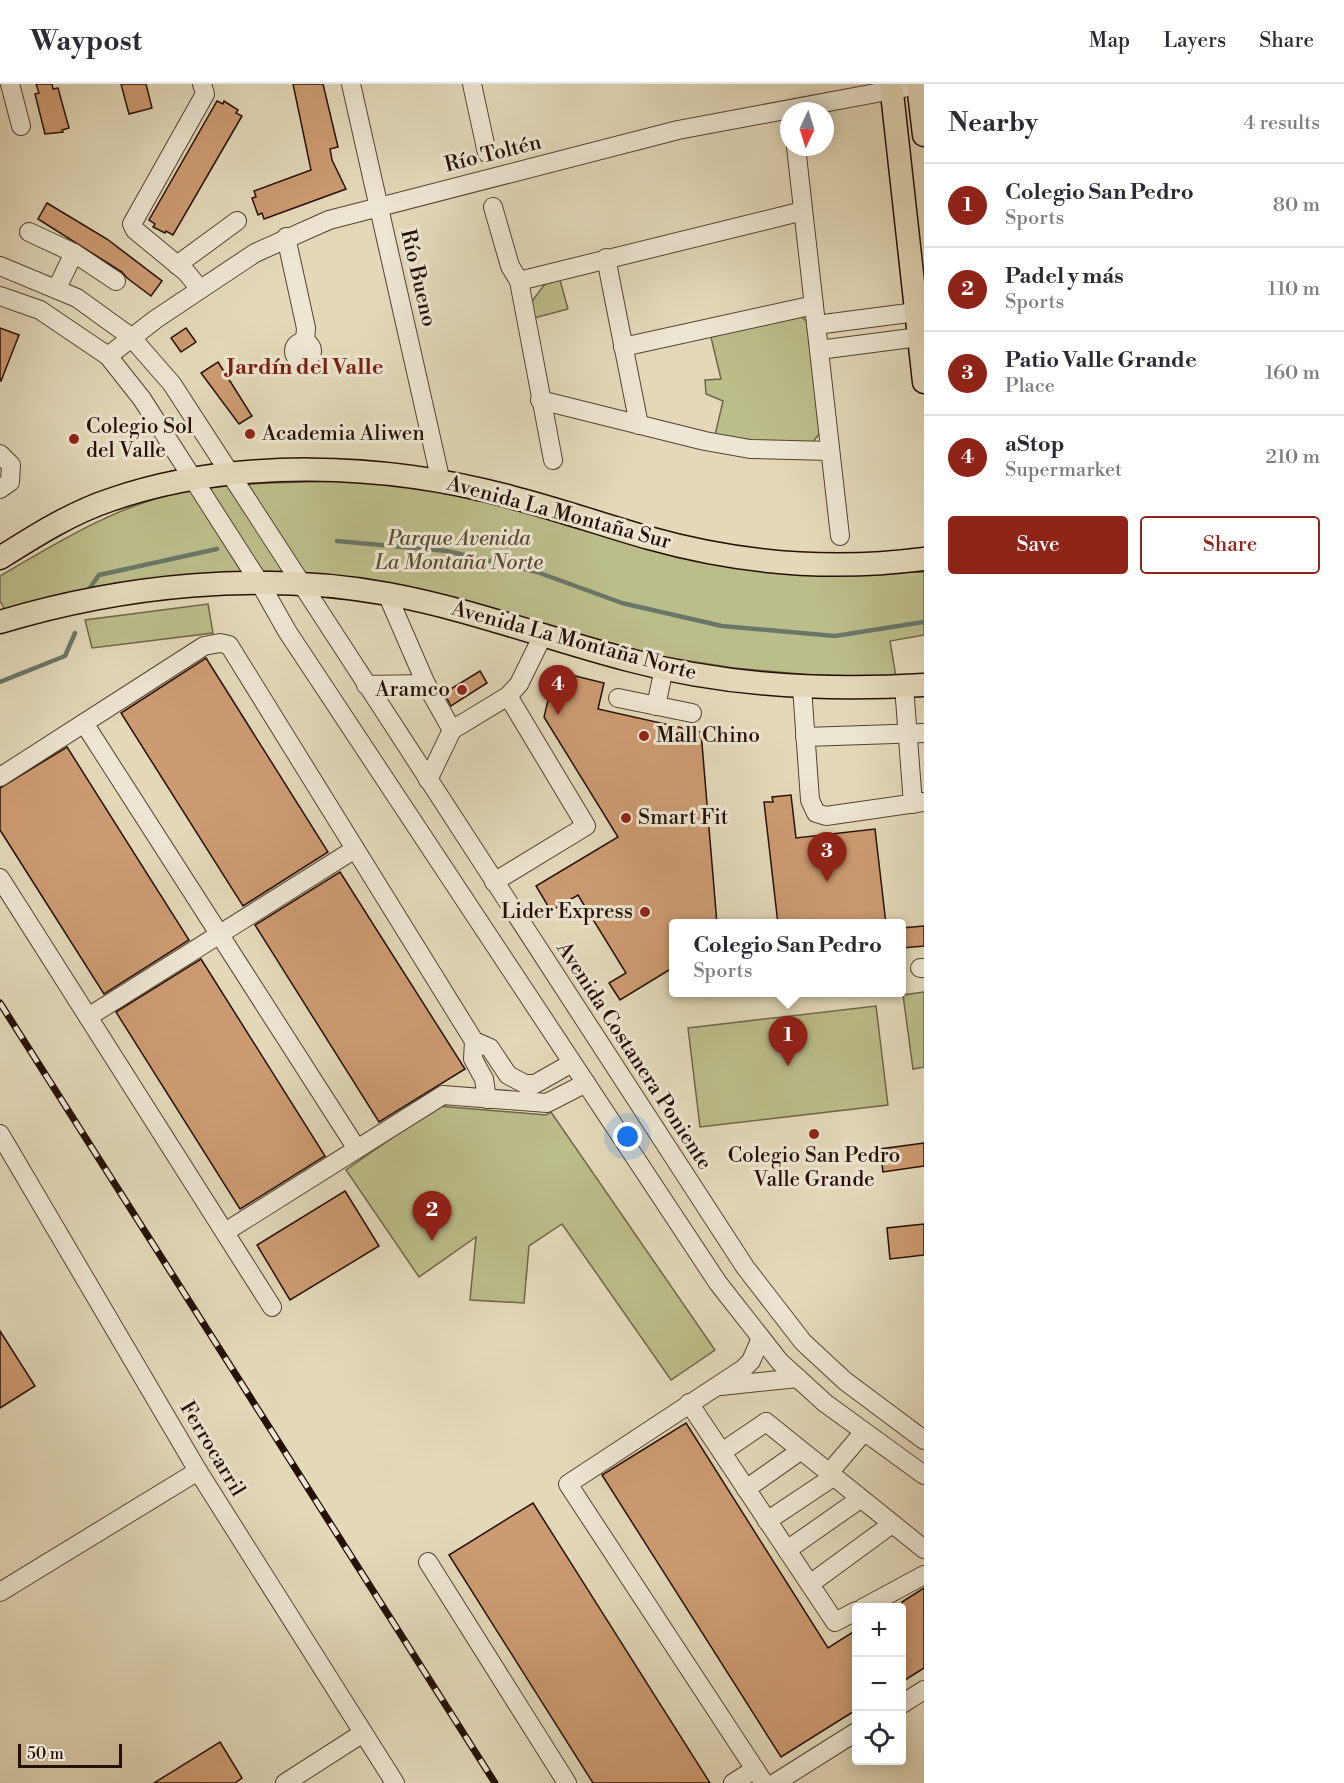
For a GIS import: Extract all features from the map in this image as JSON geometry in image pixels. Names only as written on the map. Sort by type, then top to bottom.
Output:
[{"type":"main road","points":[[920,85],[924,135]]},
{"type":"main road","points":[[891,87],[924,382]]},
{"type":"main road","name":"Avenida La Montaña Sur","points":[[0,558],[57,525],[108,501],[194,478],[348,471],[441,482],[510,496],[650,538],[774,562],[863,564],[924,559]]},
{"type":"main road","name":"Avenida La Montaña Norte","points":[[0,622],[60,605],[120,594],[177,587],[300,585],[387,594],[448,608],[664,668],[733,680],[802,687],[914,685]]},
{"type":"street","points":[[10,84],[21,126]]},
{"type":"street","points":[[200,289],[177,265],[135,231],[132,220],[205,94],[202,84]]},
{"type":"street","name":"Río Bueno","points":[[351,84],[441,482]]},
{"type":"street","points":[[472,84],[487,153]]},
{"type":"street","name":"Río Toltén","points":[[108,356],[131,337],[255,252],[329,220],[678,130],[891,87],[920,85]]},
{"type":"street","points":[[797,156],[840,536]]},
{"type":"street","points":[[493,207],[510,266],[519,281],[553,460]]},
{"type":"street","points":[[519,281],[803,211]]},
{"type":"street","points":[[177,265],[237,221]]},
{"type":"street","points":[[30,232],[74,253],[116,281]]},
{"type":"street","points":[[286,237],[306,328],[305,341]]},
{"type":"street","points":[[57,288],[74,253]]},
{"type":"street","points":[[606,258],[639,425]]},
{"type":"street","name":"Avenida Costanera Poniente","points":[[0,266],[77,298],[131,337],[172,384],[300,585],[744,1267],[803,1342],[845,1381],[924,1440]]},
{"type":"street","points":[[0,296],[40,310],[108,356],[142,399],[261,585],[287,631],[718,1283],[761,1338],[798,1378],[863,1433],[924,1475]]},
{"type":"street","points":[[623,347],[814,306]]},
{"type":"street","points":[[816,325],[916,312]]},
{"type":"street","points":[[819,350],[919,337]]},
{"type":"street","points":[[540,400],[639,425],[750,448],[830,451]]},
{"type":"street","points":[[0,454],[11,465],[10,482],[0,489]]},
{"type":"street","points":[[387,594],[426,684],[452,730]]},
{"type":"street","points":[[428,780],[452,730],[508,696],[529,668],[543,634]]},
{"type":"street","points":[[0,777],[204,646],[229,645],[474,1041],[490,1048],[508,1075],[525,1084],[535,1084],[572,1063]]},
{"type":"street","points":[[656,706],[664,668]]},
{"type":"street","points":[[366,685],[426,684]]},
{"type":"street","points":[[802,687],[810,800],[816,813],[826,816],[919,803],[914,685]]},
{"type":"street","points":[[494,882],[586,826],[508,696]]},
{"type":"street","points":[[618,698],[692,713]]},
{"type":"street","points":[[84,723],[221,933],[357,1149]]},
{"type":"street","points":[[805,737],[916,734]]},
{"type":"street","points":[[88,1017],[355,849]]},
{"type":"street","points":[[0,878],[272,1307]]},
{"type":"street","points":[[474,1041],[473,1059],[484,1079],[487,1099]]},
{"type":"street","points":[[225,1232],[443,1095],[550,1103],[586,1083]]},
{"type":"street","name":"Ferrocarril","points":[[0,1134],[198,1471],[395,1783]]},
{"type":"street","points":[[747,1779],[568,1484],[751,1361],[761,1338]]},
{"type":"street","points":[[716,1386],[798,1378]]},
{"type":"street","points":[[689,1403],[835,1622],[852,1613]]},
{"type":"street","points":[[722,1452],[766,1422],[924,1549]]},
{"type":"street","points":[[767,1521],[831,1475],[863,1433]]},
{"type":"street","points":[[746,1489],[801,1451]]},
{"type":"street","points":[[0,1592],[198,1471]]},
{"type":"street","points":[[787,1550],[860,1499]]},
{"type":"street","points":[[810,1584],[892,1524]]},
{"type":"street","points":[[428,1562],[567,1783]]},
{"type":"street","points":[[872,1603],[924,1575]]},
{"type":"street","points":[[906,1701],[924,1690]]},
{"type":"street","points":[[285,1783],[363,1733]]},
{"type":"street","points":[[775,1783],[852,1735]]},
{"type":"green space","points":[[560,280],[568,309],[534,318],[530,304],[545,284]]},
{"type":"green space","points":[[799,314],[807,322],[820,433],[808,448],[715,435],[723,401],[706,394],[705,380],[721,379],[710,333]]},
{"type":"green space","name":"Parque Avenida La Montaña Norte","points":[[368,480],[474,495],[565,525],[694,561],[823,574],[924,572],[924,635],[890,641],[896,677],[811,675],[734,668],[664,657],[514,618],[220,583],[8,615],[0,601],[0,576],[90,526],[161,497],[186,491],[254,484]]},
{"type":"green space","points":[[208,604],[213,633],[92,648],[85,620]]},
{"type":"green space","points":[[924,992],[924,1067],[913,1069],[903,997],[906,997],[906,995]]},
{"type":"green space","points":[[876,1006],[888,1105],[700,1127],[688,1028]]},
{"type":"green space","points":[[438,1106],[546,1115],[551,1112],[715,1350],[671,1380],[562,1224],[529,1246],[524,1303],[470,1300],[476,1237],[419,1277],[346,1170]]},
{"type":"building","points":[[36,84],[52,84],[53,89],[58,88],[69,128],[62,130],[63,132],[45,134],[35,94],[39,93]]},
{"type":"building","points":[[121,84],[146,84],[152,108],[129,114]]},
{"type":"building","points":[[293,84],[323,84],[338,147],[330,149],[332,160],[346,189],[264,219],[262,213],[258,215],[252,198],[256,197],[254,191],[311,170]]},
{"type":"building","points":[[217,101],[223,104],[224,101],[238,110],[236,113],[242,116],[173,235],[166,231],[165,233],[153,227],[155,224],[149,220]]},
{"type":"building","points":[[47,203],[107,239],[162,281],[151,296],[122,272],[38,219]]},
{"type":"building","points":[[0,328],[19,335],[1,381],[0,381]]},
{"type":"building","points":[[186,328],[196,342],[181,352],[171,338]]},
{"type":"building","points":[[218,362],[252,416],[239,424],[201,373]]},
{"type":"building","points":[[206,658],[328,852],[243,906],[121,713]]},
{"type":"building","name":"Aramco","points":[[480,671],[487,683],[451,706],[444,693]]},
{"type":"building","points":[[555,671],[604,683],[598,709],[701,732],[717,919],[669,919],[669,970],[620,1000],[609,983],[626,973],[578,895],[551,911],[536,886],[618,837],[544,717]]},
{"type":"building","points":[[67,747],[189,940],[104,994],[0,830],[0,788]]},
{"type":"building","points":[[791,795],[796,838],[875,829],[885,919],[777,919],[764,802],[773,802],[772,797]]},
{"type":"building","points":[[340,872],[465,1069],[379,1122],[255,925]]},
{"type":"building","points":[[924,926],[924,946],[906,948],[906,928]]},
{"type":"building","points":[[201,959],[325,1156],[240,1209],[116,1012]]},
{"type":"building","points":[[924,1143],[924,1166],[883,1172],[880,1149]]},
{"type":"building","points":[[345,1191],[379,1246],[290,1300],[257,1245]]},
{"type":"building","points":[[924,1224],[924,1255],[890,1259],[887,1228]]},
{"type":"building","points":[[0,1331],[35,1386],[0,1408]]},
{"type":"building","points":[[686,1423],[828,1648],[852,1633],[852,1713],[781,1757],[602,1475]]},
{"type":"building","points":[[533,1503],[710,1783],[593,1783],[449,1555]]},
{"type":"building","points":[[924,1588],[924,1668],[906,1679],[906,1603],[902,1602]]},
{"type":"building","points":[[220,1742],[242,1778],[235,1783],[154,1783]]},
{"type":"waterway","points":[[337,541],[447,551],[537,572],[622,603],[722,626],[835,636],[924,622]]},
{"type":"waterway","points":[[87,592],[99,575],[217,549]]},
{"type":"waterway","points":[[0,682],[65,656],[75,633]]},
{"type":"railway","points":[[0,1003],[495,1783]]},
{"type":"place","name":"Academia Aliwen","points":[[250,434]]},
{"type":"place","name":"Colegio Sol del Valle","points":[[74,439]]},
{"type":"place","name":"Aramco","points":[[462,690]]},
{"type":"place","name":"aStop","points":[[558,715]]},
{"type":"place","name":"Mall Chino","points":[[644,736]]},
{"type":"place","name":"Smart Fit","points":[[626,818]]},
{"type":"place","name":"Patio Valle Grande","points":[[827,882]]},
{"type":"place","name":"Lider Express","points":[[645,912]]},
{"type":"place","name":"Colegio San Pedro","points":[[788,1066]]},
{"type":"place","name":"Colegio San Pedro Valle Grande","points":[[814,1134]]},
{"type":"place","name":"Padel y más","points":[[432,1241]]},
{"type":"district","name":"Jardín del Valle","points":[[305,367]]}]
